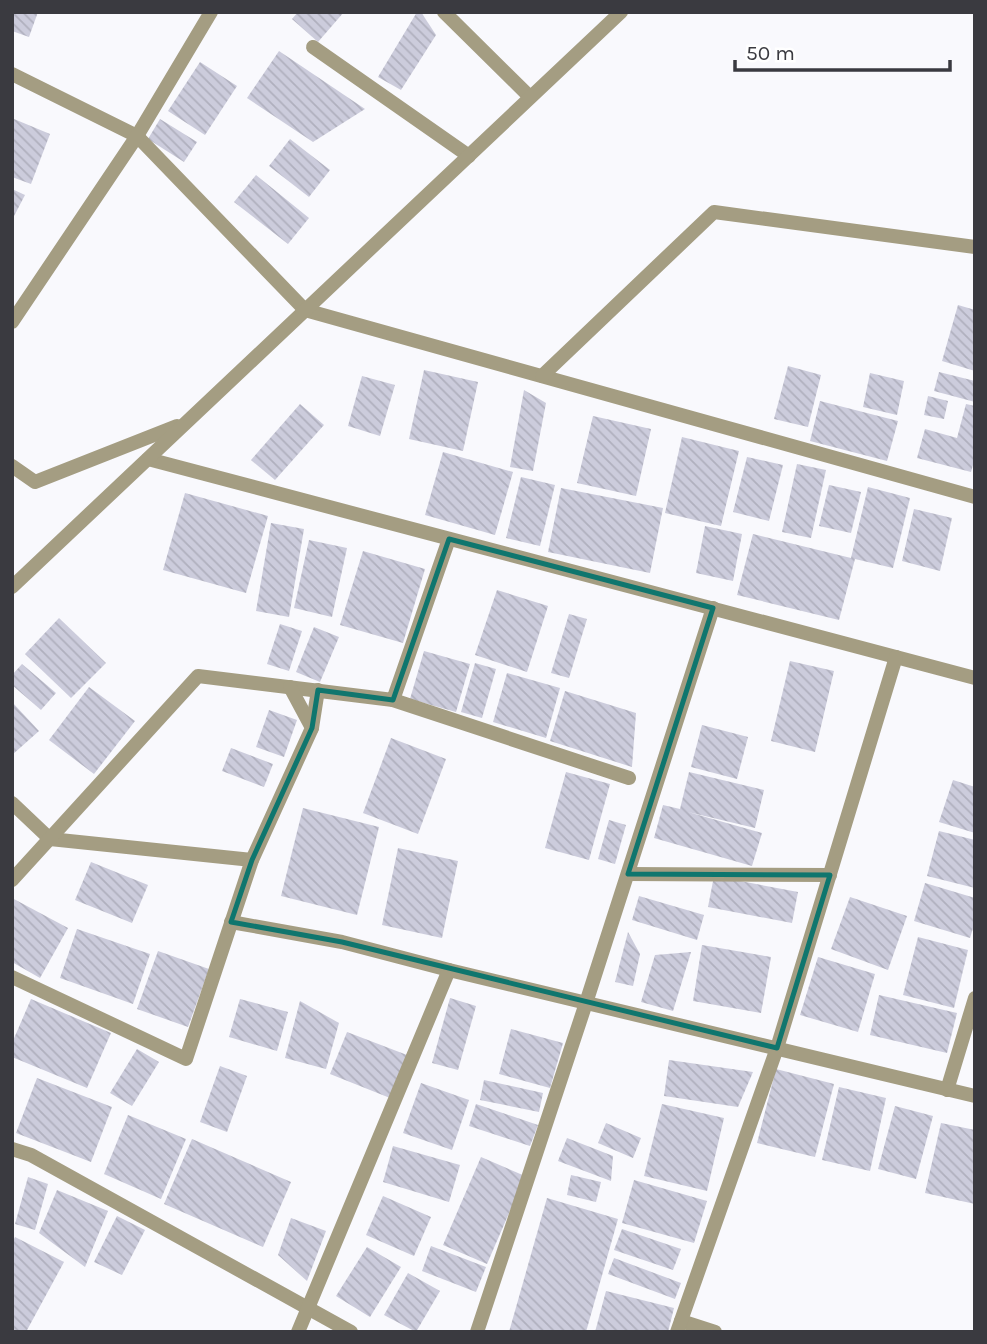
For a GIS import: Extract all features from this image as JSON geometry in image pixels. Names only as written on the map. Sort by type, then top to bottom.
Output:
[{"type":"street","points":[[12,322],[137,136],[211,12]]},
{"type":"street","points":[[444,12],[530,97]]},
{"type":"street","points":[[12,587],[621,12]]},
{"type":"street","points":[[313,47],[469,156]]},
{"type":"street","points":[[12,74],[137,136],[305,310],[975,497]]},
{"type":"street","points":[[541,376],[714,212],[975,247]]},
{"type":"street","points":[[12,466],[35,482],[186,423]]},
{"type":"street","points":[[148,460],[975,678]]},
{"type":"street","points":[[393,699],[449,539]]},
{"type":"street","points":[[477,1332],[713,608]]},
{"type":"street","points":[[715,1332],[679,1326],[777,1048],[896,657]]},
{"type":"street","points":[[12,880],[198,676],[393,699],[629,778]]},
{"type":"street","points":[[290,687],[312,728]]},
{"type":"street","points":[[12,977],[186,1059],[252,860],[312,728],[318,691]]},
{"type":"street","points":[[12,803],[50,839],[252,860]]},
{"type":"street","points":[[628,874],[830,875]]},
{"type":"street","points":[[231,922],[342,942],[975,1097]]},
{"type":"street","points":[[298,1332],[449,970]]},
{"type":"street","points":[[947,1090],[975,998]]},
{"type":"street","points":[[12,1149],[31,1155],[351,1332]]},
{"type":"highlighted area","points":[[449,539],[713,608],[628,874],[830,875],[777,1048],[342,942],[231,922],[252,860],[312,728],[318,690],[393,700]]},
{"type":"building","points":[[12,12],[38,12],[29,37],[12,31]]},
{"type":"building","points":[[298,12],[344,12],[318,42],[292,19]]},
{"type":"building","points":[[417,12],[421,12],[436,35],[401,90],[378,77]]},
{"type":"building","points":[[279,51],[365,109],[313,142],[247,98]]},
{"type":"building","points":[[200,62],[237,86],[205,135],[168,111]]},
{"type":"building","points":[[14,119],[50,134],[31,184],[12,177]]},
{"type":"building","points":[[160,119],[197,142],[184,162],[148,139]]},
{"type":"building","points":[[290,139],[330,170],[309,197],[269,166]]},
{"type":"building","points":[[256,175],[309,218],[288,244],[234,202]]},
{"type":"building","points":[[12,189],[25,195],[12,220]]},
{"type":"building","points":[[958,305],[975,310],[975,371],[942,361]]},
{"type":"building","points":[[788,366],[821,375],[808,427],[774,419]]},
{"type":"building","points":[[424,370],[478,382],[463,451],[409,439]]},
{"type":"building","points":[[939,372],[975,381],[975,402],[934,391]]},
{"type":"building","points":[[870,373],[904,381],[897,415],[863,407]]},
{"type":"building","points":[[362,376],[395,385],[380,436],[348,426]]},
{"type":"building","points":[[524,390],[546,403],[533,471],[510,467]]},
{"type":"building","points":[[928,396],[948,401],[944,419],[924,415]]},
{"type":"building","points":[[820,401],[898,421],[887,461],[810,441]]},
{"type":"building","points":[[300,404],[324,425],[275,480],[251,460]]},
{"type":"building","points":[[966,404],[975,406],[975,458],[971,472],[917,458],[925,429],[957,438]]},
{"type":"building","points":[[593,416],[651,429],[636,496],[577,483]]},
{"type":"building","points":[[682,437],[739,451],[721,526],[665,513]]},
{"type":"building","points":[[443,452],[513,472],[495,535],[425,515]]},
{"type":"building","points":[[747,457],[783,465],[769,521],[733,512]]},
{"type":"building","points":[[797,464],[826,470],[811,538],[782,532]]},
{"type":"building","points":[[521,477],[555,485],[540,546],[506,538]]},
{"type":"building","points":[[829,485],[861,492],[851,533],[819,526]]},
{"type":"building","points":[[868,487],[910,498],[893,568],[855,559],[839,620],[737,595],[753,534],[851,558]]},
{"type":"building","points":[[561,488],[663,508],[650,573],[548,552]]},
{"type":"building","points":[[185,493],[268,516],[246,593],[163,570]]},
{"type":"building","points":[[914,509],[952,518],[940,571],[902,561]]},
{"type":"building","points":[[271,523],[304,529],[289,617],[256,611]]},
{"type":"building","points":[[705,526],[742,534],[733,581],[696,573]]},
{"type":"building","points":[[309,540],[347,548],[332,617],[294,608]]},
{"type":"building","points":[[363,551],[425,569],[403,643],[340,625]]},
{"type":"building","points":[[497,590],[548,606],[527,672],[475,655]]},
{"type":"building","points":[[569,614],[587,619],[569,678],[551,673]]},
{"type":"building","points":[[59,618],[106,663],[71,698],[25,654]]},
{"type":"building","points":[[280,624],[302,631],[289,671],[267,664]]},
{"type":"building","points":[[314,627],[339,637],[320,682],[296,672]]},
{"type":"building","points":[[424,651],[470,664],[456,712],[410,699]]},
{"type":"building","points":[[790,661],[834,671],[815,752],[771,741]]},
{"type":"building","points":[[475,663],[496,669],[482,718],[461,712]]},
{"type":"building","points":[[22,664],[56,693],[41,710],[12,685],[12,675]]},
{"type":"building","points":[[507,673],[560,688],[546,738],[493,722]]},
{"type":"building","points":[[89,687],[135,721],[94,774],[49,740]]},
{"type":"building","points":[[565,691],[636,713],[632,767],[550,741]]},
{"type":"building","points":[[12,702],[39,731],[12,755]]},
{"type":"building","points":[[269,710],[297,720],[284,757],[256,747]]},
{"type":"building","points":[[702,725],[748,737],[737,779],[691,767]]},
{"type":"building","points":[[391,738],[446,759],[418,834],[363,813]]},
{"type":"building","points":[[231,748],[273,764],[264,787],[222,771]]},
{"type":"building","points":[[566,772],[610,784],[589,860],[545,848]]},
{"type":"building","points":[[689,772],[764,790],[755,828],[688,812],[762,833],[752,866],[654,838],[663,805],[680,809]]},
{"type":"building","points":[[953,780],[975,787],[975,833],[939,822]]},
{"type":"building","points":[[303,808],[379,827],[357,915],[281,896]]},
{"type":"building","points":[[609,820],[626,825],[615,864],[598,859]]},
{"type":"building","points":[[939,831],[975,840],[975,888],[927,876]]},
{"type":"building","points":[[398,848],[458,861],[442,938],[382,925]]},
{"type":"building","points":[[91,862],[148,885],[132,923],[75,900]]},
{"type":"building","points":[[714,876],[798,892],[792,923],[708,907]]},
{"type":"building","points":[[925,883],[975,898],[975,922],[970,938],[914,921]]},
{"type":"building","points":[[639,896],[704,915],[697,940],[632,920]]},
{"type":"building","points":[[850,897],[907,916],[888,970],[831,949]]},
{"type":"building","points":[[12,898],[68,928],[40,978],[12,962]]},
{"type":"building","points":[[77,929],[150,954],[133,1004],[60,978]]},
{"type":"building","points":[[628,932],[640,954],[633,986],[615,982]]},
{"type":"building","points":[[918,937],[968,950],[954,1008],[903,995]]},
{"type":"building","points":[[702,945],[771,957],[761,1013],[693,1001]]},
{"type":"building","points":[[158,951],[209,969],[188,1027],[137,1009]]},
{"type":"building","points":[[691,952],[673,1011],[641,1002],[655,955]]},
{"type":"building","points":[[818,957],[875,974],[858,1032],[800,1015]]},
{"type":"building","points":[[879,995],[957,1013],[947,1053],[870,1035]]},
{"type":"building","points":[[450,998],[476,1006],[458,1070],[432,1063]]},
{"type":"building","points":[[31,999],[111,1033],[87,1088],[12,1057],[12,1043]]},
{"type":"building","points":[[240,999],[288,1012],[277,1051],[229,1037]]},
{"type":"building","points":[[300,1001],[339,1023],[326,1069],[285,1058]]},
{"type":"building","points":[[511,1029],[563,1043],[550,1088],[499,1074]]},
{"type":"building","points":[[347,1032],[407,1055],[390,1098],[330,1074]]},
{"type":"building","points":[[137,1049],[159,1062],[132,1106],[110,1093]]},
{"type":"building","points":[[669,1060],[753,1072],[738,1107],[664,1096]]},
{"type":"building","points":[[220,1066],[247,1076],[227,1132],[200,1122]]},
{"type":"building","points":[[776,1069],[834,1084],[815,1157],[757,1143]]},
{"type":"building","points":[[37,1078],[112,1107],[91,1162],[16,1133]]},
{"type":"building","points":[[484,1080],[543,1093],[539,1112],[480,1100]]},
{"type":"building","points":[[421,1083],[469,1100],[452,1150],[403,1133]]},
{"type":"building","points":[[839,1087],[886,1098],[870,1171],[822,1160]]},
{"type":"building","points":[[476,1104],[538,1125],[530,1146],[469,1126]]},
{"type":"building","points":[[662,1104],[724,1118],[707,1191],[644,1176]]},
{"type":"building","points":[[895,1106],[933,1116],[916,1179],[878,1169]]},
{"type":"building","points":[[128,1115],[186,1139],[161,1199],[104,1174]]},
{"type":"building","points":[[606,1123],[641,1138],[633,1158],[598,1143]]},
{"type":"building","points":[[941,1123],[975,1130],[975,1204],[925,1193]]},
{"type":"building","points":[[567,1138],[613,1156],[611,1181],[558,1161]]},
{"type":"building","points":[[192,1139],[291,1182],[263,1247],[164,1204]]},
{"type":"building","points":[[393,1146],[460,1165],[449,1202],[383,1182]]},
{"type":"building","points":[[481,1157],[525,1176],[487,1264],[443,1245]]},
{"type":"building","points":[[571,1175],[601,1182],[596,1202],[567,1195]]},
{"type":"building","points":[[28,1177],[48,1184],[35,1230],[15,1224]]},
{"type":"building","points":[[634,1180],[707,1201],[694,1243],[622,1223]]},
{"type":"building","points":[[57,1190],[108,1211],[85,1267],[39,1233]]},
{"type":"building","points":[[383,1196],[431,1217],[414,1256],[366,1235]]},
{"type":"building","points":[[547,1198],[618,1219],[586,1332],[509,1332]]},
{"type":"building","points":[[117,1216],[145,1230],[122,1275],[94,1262]]},
{"type":"building","points":[[291,1218],[326,1231],[307,1281],[278,1255]]},
{"type":"building","points":[[622,1229],[681,1249],[673,1270],[614,1250]]},
{"type":"building","points":[[15,1237],[64,1262],[26,1332],[12,1332],[12,1243]]},
{"type":"building","points":[[431,1246],[486,1267],[476,1292],[422,1271]]},
{"type":"building","points":[[367,1247],[401,1267],[370,1317],[336,1296]]},
{"type":"building","points":[[614,1258],[681,1283],[675,1299],[608,1274]]},
{"type":"building","points":[[408,1273],[440,1291],[416,1332],[384,1315]]},
{"type":"building","points":[[606,1291],[674,1308],[668,1332],[595,1332]]}]
